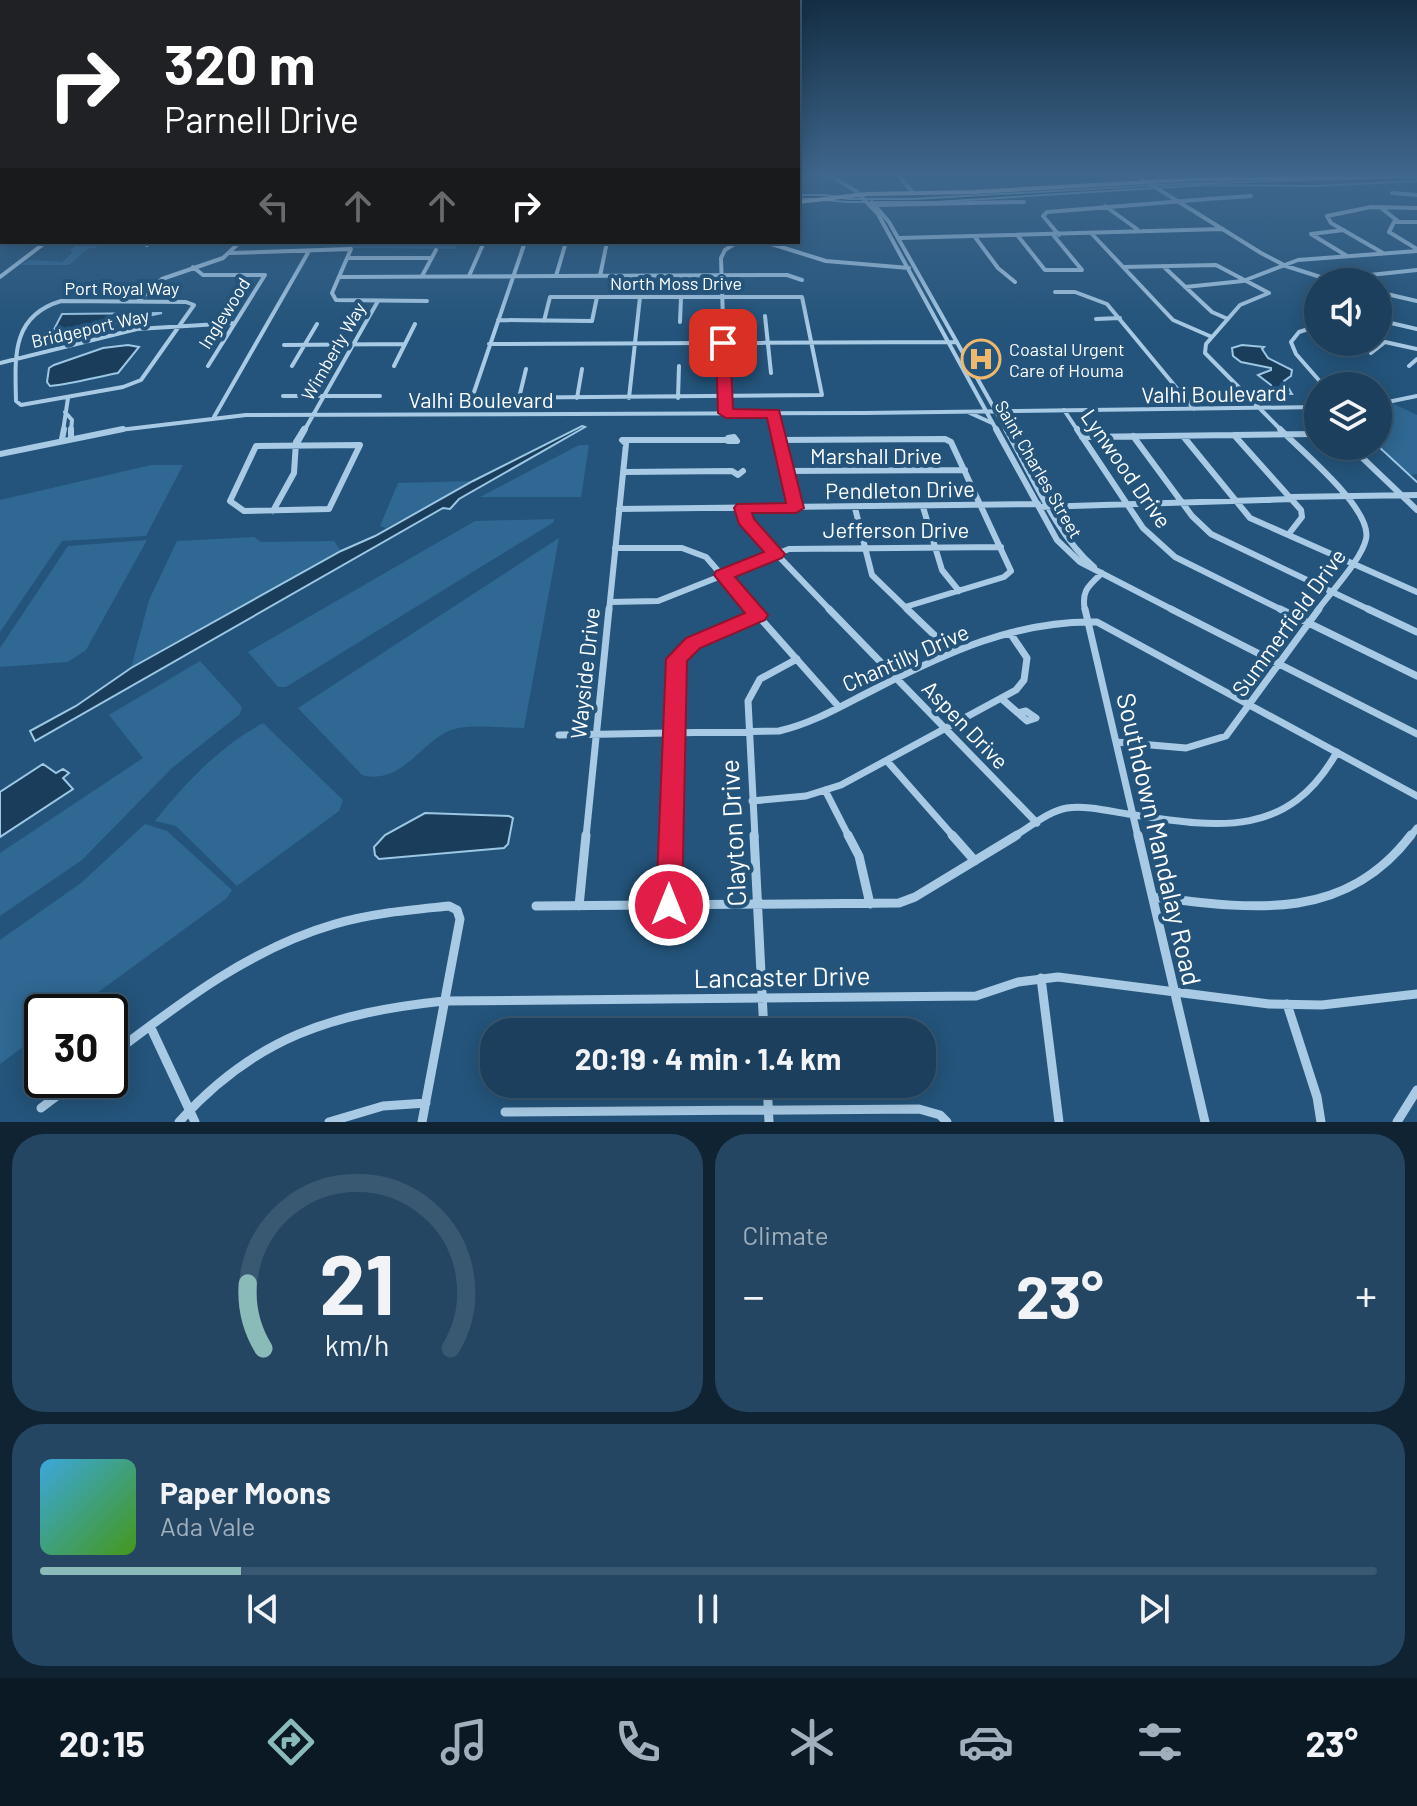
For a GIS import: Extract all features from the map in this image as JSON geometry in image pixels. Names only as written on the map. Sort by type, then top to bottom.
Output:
[{"type":"street","name":"Saint Charles Street","points":[[884,226],[957,342],[1070,540],[1080,555],[1102,573]]},
{"type":"street","name":"Saint Charles Street","points":[[889,226],[898,238],[948,342],[1057,540],[1080,562],[1417,734]]},
{"type":"street","points":[[1018,236],[1045,270],[1083,269],[1051,226]]},
{"type":"street","points":[[1133,226],[1137,229]]},
{"type":"street","points":[[1218,226],[1284,265],[1304,272]]},
{"type":"street","points":[[1338,226],[1384,254]]},
{"type":"street","points":[[1391,226],[1389,232],[1417,250]]},
{"type":"street","points":[[891,238],[1056,236],[1137,229],[1222,229]]},
{"type":"street","points":[[1344,230],[1311,234],[1347,256]]},
{"type":"street","points":[[1092,234],[1123,267],[1176,323],[1212,337],[1245,301],[1270,294],[1216,265],[1123,267]]},
{"type":"street","points":[[975,237],[998,268],[1015,282]]},
{"type":"street","points":[[0,277],[43,244]]},
{"type":"street","points":[[231,253],[238,244]]},
{"type":"street","points":[[214,417],[317,244]]},
{"type":"street","points":[[469,276],[483,244]]},
{"type":"street","points":[[524,244],[472,398],[820,396],[812,343]]},
{"type":"street","points":[[556,276],[565,244]]},
{"type":"street","points":[[600,276],[607,244]]},
{"type":"street","points":[[726,413],[721,276],[723,253],[734,244]]},
{"type":"street","points":[[771,244],[826,261],[911,267]]},
{"type":"street","points":[[779,244],[832,259],[911,267]]},
{"type":"street","points":[[138,301],[162,279],[231,253],[351,249],[332,293],[336,300],[427,301]]},
{"type":"street","points":[[422,276],[436,250]]},
{"type":"street","points":[[1185,287],[1243,281],[1301,260],[1417,250]]},
{"type":"street","points":[[348,258],[431,258]]},
{"type":"street","points":[[1163,266],[1212,312],[1228,319]]},
{"type":"street","name":"Inglewood","points":[[193,267],[203,275],[265,275],[208,366]]},
{"type":"street","points":[[1392,273],[1417,270]]},
{"type":"street","points":[[340,277],[787,275],[802,280]]},
{"type":"street","points":[[1055,292],[1075,292],[1101,300],[1120,318],[1194,409]]},
{"type":"street","points":[[1392,295],[1417,301]]},
{"type":"street","name":"North Moss Drive","points":[[544,321],[550,297],[802,297],[812,343]]},
{"type":"street","points":[[498,320],[592,321],[597,297]]},
{"type":"street","points":[[629,398],[640,297]]},
{"type":"street","points":[[680,322],[681,297]]},
{"type":"street","name":"Port Royal Way","points":[[61,301],[191,303],[194,309],[182,325],[141,380],[123,387],[68,398],[30,405],[18,404],[14,360],[19,334],[46,304],[61,301]]},
{"type":"street","name":"Wimberly Way","points":[[295,446],[304,436],[312,415],[378,301]]},
{"type":"street","points":[[765,316],[771,373]]},
{"type":"street","points":[[1096,319],[1120,318]]},
{"type":"street","name":"Bridgeport Way","points":[[0,363],[113,333],[235,323]]},
{"type":"street","points":[[1392,323],[1417,329]]},
{"type":"street","points":[[292,366],[317,324]]},
{"type":"street","points":[[394,366],[415,324]]},
{"type":"street","points":[[1304,331],[1295,335],[1291,345],[1313,372]]},
{"type":"street","name":"Summerfield Drive","points":[[1116,742],[1172,749],[1201,747],[1226,736],[1332,592],[1364,546],[1369,531],[1365,519],[1346,496],[1206,355],[1205,347],[1212,337]]},
{"type":"street","points":[[489,344],[957,342]]},
{"type":"street","points":[[284,345],[404,344]]},
{"type":"street","points":[[1392,344],[1417,349]]},
{"type":"street","points":[[1409,366],[1417,359]]},
{"type":"street","points":[[678,398],[679,366]]},
{"type":"street","points":[[519,398],[526,369]]},
{"type":"street","points":[[577,398],[582,369]]},
{"type":"street","points":[[283,396],[380,396]]},
{"type":"street","points":[[1392,401],[1417,396]]},
{"type":"street","points":[[62,439],[68,398]]},
{"type":"street","name":"Valhi Boulevard","points":[[0,454],[152,422],[214,417],[1304,407]]},
{"type":"street","name":"Lynwood Drive","points":[[1064,410],[1124,501],[1152,538],[1175,557],[1417,676]]},
{"type":"street","points":[[65,412],[72,420],[71,437]]},
{"type":"street","name":"Valhi Boulevard","points":[[966,412],[994,424]]},
{"type":"street","points":[[774,413],[796,508]]},
{"type":"street","points":[[1082,437],[1304,434]]},
{"type":"street","points":[[1234,435],[1301,510],[1302,517],[1288,535]]},
{"type":"street","points":[[1133,436],[1201,526],[1219,539],[1417,632]]},
{"type":"street","points":[[1183,436],[1250,518],[1417,592]]},
{"type":"street","name":"Wayside Drive","points":[[579,906],[623,472],[630,442],[728,440]]},
{"type":"street","points":[[779,440],[949,440],[1011,568],[1010,574],[905,607]]},
{"type":"street","points":[[360,445],[329,509],[244,511],[233,506],[230,501],[256,446],[295,446],[360,445]]},
{"type":"street","points":[[273,511],[294,473],[296,467],[291,454],[295,446]]},
{"type":"street","points":[[1364,460],[1417,510]]},
{"type":"street","name":"Marshall Drive","points":[[787,471],[965,470]]},
{"type":"street","points":[[623,472],[732,471],[738,475],[743,471]]},
{"type":"street","name":"Pendleton Drive","points":[[619,509],[982,506],[1417,495]]},
{"type":"street","points":[[923,507],[942,570],[959,591]]},
{"type":"street","name":"Aspen Drive","points":[[743,508],[745,521],[1037,823]]},
{"type":"street","points":[[855,508],[872,575],[952,652]]},
{"type":"street","points":[[1057,540],[1070,540]]},
{"type":"street","name":"Jefferson Drive","points":[[610,602],[658,601],[776,554],[803,548],[1001,547]]},
{"type":"street","points":[[615,548],[690,550],[706,557],[839,707]]},
{"type":"street","name":"Southdown Mandalay Road","points":[[1102,573],[1084,590],[1082,596],[1205,1122]]},
{"type":"street","points":[[669,905],[675,663],[679,653],[693,643],[758,615]]},
{"type":"street","name":"Chantilly Drive","points":[[559,735],[749,734],[793,728],[952,652],[1050,621],[1089,621],[1097,622],[1417,796]]},
{"type":"street","points":[[752,801],[786,799],[825,790],[887,761],[1002,699],[1022,683],[1027,666],[1025,652],[1010,633]]},
{"type":"street","name":"Clayton Drive","points":[[763,1018],[748,701],[753,686],[770,672],[797,659]]},
{"type":"street","points":[[1002,699],[1018,713]]},
{"type":"street","points":[[536,906],[899,903],[915,897],[1067,808],[1225,823],[1262,818],[1304,797],[1318,782],[1337,752]]},
{"type":"street","points":[[887,761],[975,861]]},
{"type":"street","points":[[825,790],[859,856],[870,904]]},
{"type":"street","points":[[1153,897],[1253,907],[1311,902],[1344,892],[1375,875],[1395,859],[1417,828]]},
{"type":"street","points":[[128,1042],[216,976],[265,949],[357,918],[449,906],[457,910],[460,919],[422,1122]]},
{"type":"street","name":"Lancaster Drive","points":[[179,1122],[218,1079],[253,1055],[293,1034],[350,1014],[398,1005],[444,1001],[976,996],[1041,978],[1058,977],[1287,1004],[1322,1005],[1417,994]]},
{"type":"street","points":[[1041,978],[1059,1122]]},
{"type":"street","points":[[1287,1004],[1317,1097],[1321,1122]]},
{"type":"street","points":[[150,1026],[195,1122]]},
{"type":"street","points":[[1397,1122],[1417,1090]]},
{"type":"street","points":[[41,1108],[54,1098]]},
{"type":"street","points":[[768,1098],[769,1122]]},
{"type":"street","points":[[329,1122],[383,1106],[426,1103]]},
{"type":"street","points":[[505,1112],[558,1117],[919,1109],[940,1115],[947,1122]]},
{"type":"shaded area","points":[[93,244],[98,247],[88,249],[69,265],[20,265],[29,260],[62,262],[75,246],[46,245]]},
{"type":"shaded area","points":[[349,244],[458,244],[455,249],[346,248]]},
{"type":"shaded area","points":[[162,313],[50,337],[62,314]]},
{"type":"shaded area","points":[[1242,345],[1264,347],[1262,349],[1268,358],[1292,370],[1291,376],[1284,381],[1292,394],[1274,393],[1271,385],[1258,375],[1271,368],[1241,362],[1233,356],[1232,348]]},
{"type":"shaded area","points":[[139,347],[118,373],[59,385],[50,386],[47,382],[49,368],[54,365],[103,348]]},
{"type":"shaded area","points":[[1392,403],[1417,415],[1417,474],[1409,475],[1392,459]]},
{"type":"shaded area","points":[[585,427],[459,499],[450,509],[443,508],[35,741],[30,731],[76,706],[131,668],[341,551]]},
{"type":"shaded area","points":[[579,445],[589,445],[581,497],[480,497]]},
{"type":"shaded area","points":[[151,465],[183,465],[146,536],[62,541],[0,632],[0,500]]},
{"type":"shaded area","points":[[473,481],[386,528],[380,526],[398,483]]},
{"type":"shaded area","points":[[554,519],[554,522],[286,687],[278,687],[248,652],[475,521]]},
{"type":"shaded area","points":[[254,537],[261,542],[334,541],[341,551],[131,668],[149,600],[177,541]]},
{"type":"shaded area","points":[[559,538],[524,728],[480,726],[454,729],[432,742],[401,768],[376,777],[362,775],[298,708]]},
{"type":"shaded area","points":[[147,540],[86,650],[68,662],[0,667],[0,648],[68,546]]},
{"type":"shaded area","points":[[200,661],[242,707],[240,714],[172,768],[82,860],[0,916],[0,853],[143,758],[109,715]]},
{"type":"shaded area","points":[[263,723],[343,800],[339,811],[237,886],[176,826],[155,821],[204,766]]},
{"type":"shaded area","points":[[43,764],[56,773],[63,769],[69,773],[63,778],[73,789],[0,837],[0,792]]},
{"type":"shaded area","points":[[425,813],[509,816],[513,818],[508,844],[504,848],[379,859],[375,855],[374,847],[385,835]]},
{"type":"shaded area","points":[[145,824],[167,831],[232,890],[227,898],[96,994],[24,994],[24,1046],[0,1064],[0,940],[81,883]]},
{"type":"waterway","points":[[1392,459],[1417,482]]},
{"type":"place","name":"Coastal Urgent Care of Houma","points":[[981,359]]},
{"type":"route","points":[[669,905],[676,659],[687,646],[758,615],[723,575],[776,554],[745,521],[743,508],[796,508],[774,413],[726,413],[723,343]]}]
